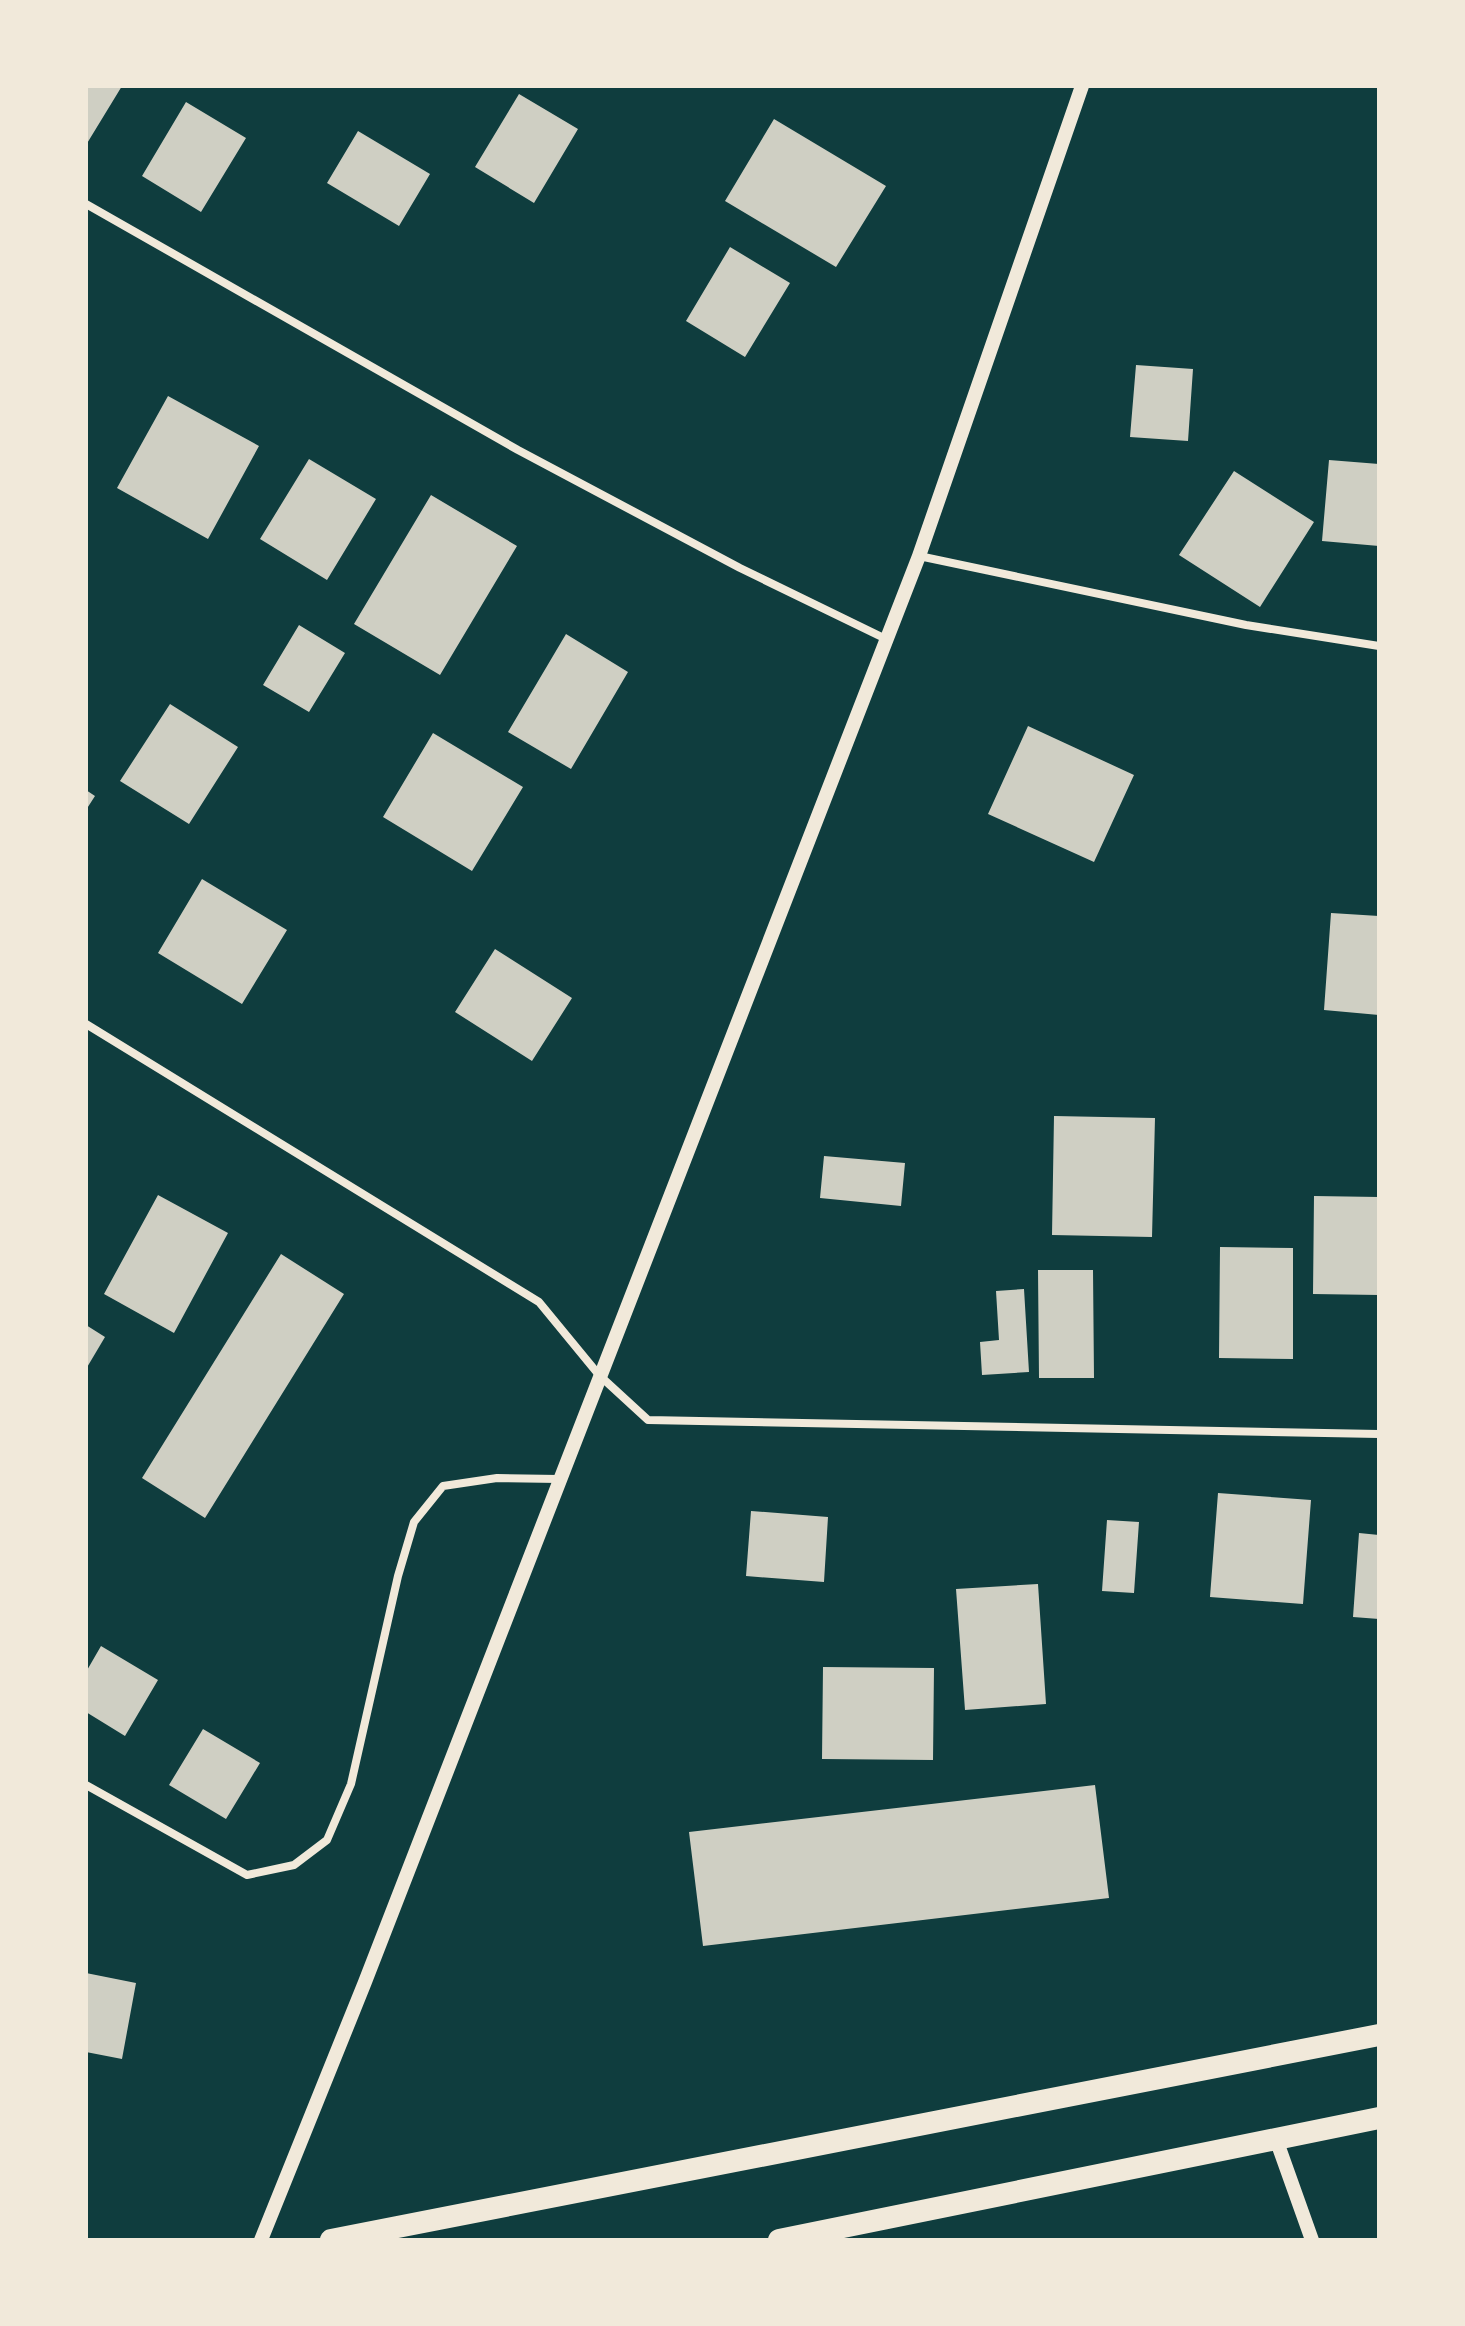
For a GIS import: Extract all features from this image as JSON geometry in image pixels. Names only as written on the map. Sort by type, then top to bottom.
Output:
[{"type":"highway","points":[[331,2240],[1379,2035]]},
{"type":"highway","points":[[779,2240],[1379,2118]]},
{"type":"street","points":[[261,2240],[371,1967],[919,556],[1082,86]]},
{"type":"street","points":[[86,204],[518,450],[740,568],[886,639]]},
{"type":"street","points":[[919,556],[1246,625],[1379,646]]},
{"type":"street","points":[[86,1024],[539,1302],[599,1375],[648,1420],[1379,1434]]},
{"type":"street","points":[[86,1785],[247,1875],[294,1865],[327,1840],[351,1784],[398,1576],[414,1522],[443,1486],[497,1478],[559,1479]]},
{"type":"street","points":[[1276,2139],[1312,2240]]},
{"type":"building","points":[[86,86],[122,86],[86,145]]},
{"type":"building","points":[[519,94],[578,129],[534,203],[475,167]]},
{"type":"building","points":[[186,102],[246,138],[201,212],[142,176]]},
{"type":"building","points":[[774,119],[886,186],[836,267],[725,201]]},
{"type":"building","points":[[358,131],[430,174],[399,226],[327,183]]},
{"type":"building","points":[[730,247],[790,283],[745,357],[686,321]]},
{"type":"building","points":[[1136,365],[1193,369],[1188,441],[1130,437]]},
{"type":"building","points":[[168,396],[259,446],[208,539],[117,488]]},
{"type":"building","points":[[309,459],[376,499],[327,580],[260,539]]},
{"type":"building","points":[[1329,460],[1379,464],[1379,546],[1322,541]]},
{"type":"building","points":[[1234,471],[1314,522],[1260,607],[1179,555]]},
{"type":"building","points":[[431,495],[517,546],[440,675],[354,624]]},
{"type":"building","points":[[299,625],[345,653],[309,712],[263,685]]},
{"type":"building","points":[[566,634],[628,672],[571,769],[508,732]]},
{"type":"building","points":[[170,704],[238,747],[189,824],[120,781]]},
{"type":"building","points":[[1028,726],[1134,775],[1094,862],[988,814]]},
{"type":"building","points":[[433,733],[523,787],[472,871],[383,817]]},
{"type":"building","points":[[86,790],[95,796],[86,810]]},
{"type":"building","points":[[202,879],[287,930],[242,1004],[158,953]]},
{"type":"building","points":[[1331,913],[1379,916],[1379,1015],[1324,1010]]},
{"type":"building","points":[[495,949],[572,998],[532,1061],[455,1012]]},
{"type":"building","points":[[1054,1116],[1155,1118],[1152,1237],[1052,1235]]},
{"type":"building","points":[[824,1156],[905,1163],[901,1206],[820,1198]]},
{"type":"building","points":[[158,1195],[228,1233],[174,1333],[104,1294]]},
{"type":"building","points":[[1314,1196],[1379,1197],[1379,1295],[1313,1294]]},
{"type":"building","points":[[1220,1247],[1293,1248],[1293,1359],[1219,1358]]},
{"type":"building","points":[[281,1254],[344,1294],[205,1518],[142,1478]]},
{"type":"building","points":[[1038,1270],[1093,1270],[1094,1378],[1039,1378]]},
{"type":"building","points":[[1024,1289],[1029,1372],[982,1375],[980,1342],[999,1340],[996,1291]]},
{"type":"building","points":[[86,1325],[105,1337],[86,1369]]},
{"type":"building","points":[[1218,1493],[1311,1500],[1303,1604],[1210,1597]]},
{"type":"building","points":[[751,1511],[828,1517],[824,1582],[746,1576]]},
{"type":"building","points":[[1107,1520],[1139,1522],[1134,1593],[1102,1591]]},
{"type":"building","points":[[1359,1533],[1379,1535],[1379,1619],[1353,1617]]},
{"type":"building","points":[[1038,1584],[1046,1704],[965,1710],[956,1589]]},
{"type":"building","points":[[101,1646],[158,1680],[125,1736],[86,1712],[86,1672]]},
{"type":"building","points":[[823,1667],[934,1668],[933,1760],[822,1759]]},
{"type":"building","points":[[203,1729],[260,1763],[226,1819],[169,1785]]},
{"type":"building","points":[[1095,1785],[1109,1898],[703,1946],[689,1832]]},
{"type":"building","points":[[86,1973],[136,1983],[122,2059],[86,2052]]}]
